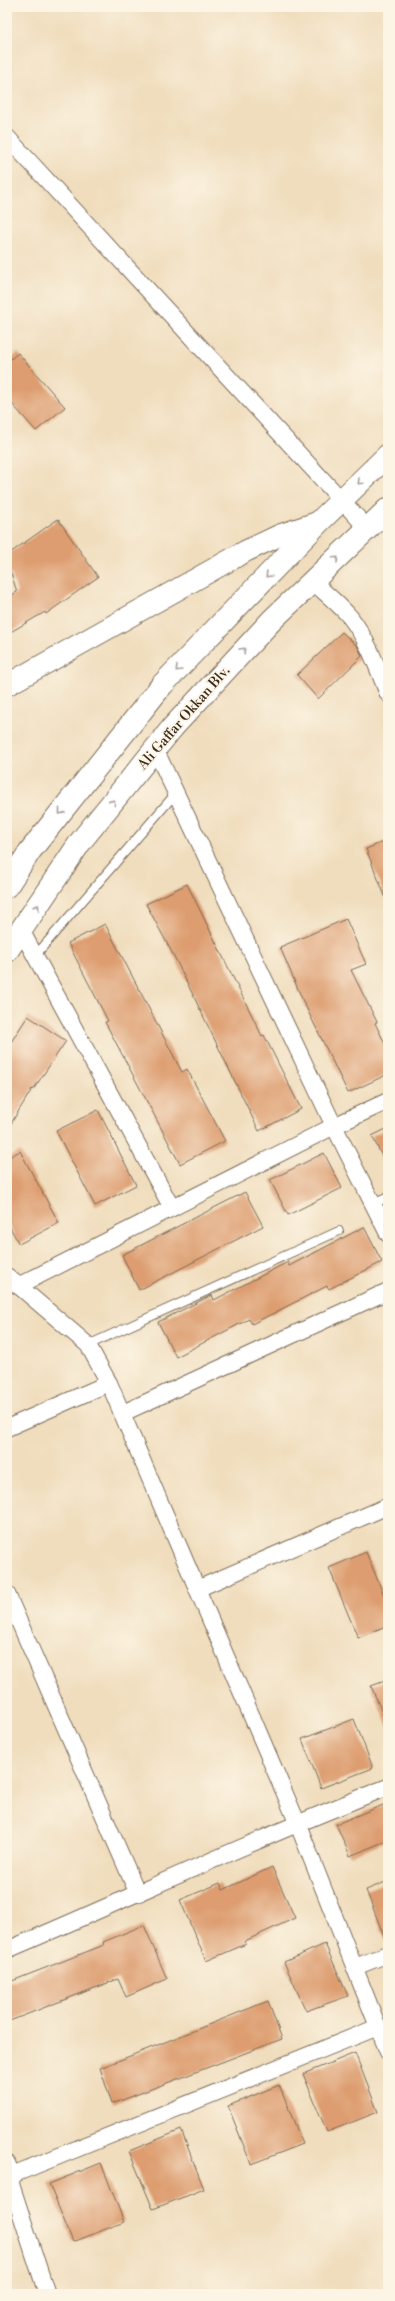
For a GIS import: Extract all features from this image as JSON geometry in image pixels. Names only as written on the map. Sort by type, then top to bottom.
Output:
[{"type":"main road","points":[[7,886],[30,851],[162,686],[319,522],[388,455]]},
{"type":"main road","name":"Ali Gaffar Okkan Blv.","points":[[7,951],[81,841],[155,749],[272,620],[388,509]]},
{"type":"street","points":[[7,137],[368,528]]},
{"type":"street","points":[[7,685],[246,551],[280,535],[319,522]]},
{"type":"street","points":[[312,581],[338,605],[358,628],[374,658],[388,694]]},
{"type":"street","points":[[155,749],[334,1126],[388,1234]]},
{"type":"street","points":[[21,930],[172,1208]]},
{"type":"street","points":[[388,1101],[334,1126],[172,1208],[12,1281],[88,1345],[123,1413],[297,1822],[388,2052]]},
{"type":"street","points":[[123,1413],[388,1291]]},
{"type":"street","points":[[7,1428],[108,1383]]},
{"type":"street","points":[[197,1590],[388,1506]]},
{"type":"street","points":[[7,1594],[138,1894]]},
{"type":"street","points":[[7,1950],[138,1894],[297,1822],[388,1787]]},
{"type":"street","points":[[355,1967],[388,1954]]},
{"type":"street","points":[[47,2294],[9,2177],[378,2026]]},
{"type":"lane","points":[[35,956],[176,793]]},
{"type":"lane","points":[[373,1204],[388,1197]]},
{"type":"lane","points":[[88,1345],[339,1231]]},
{"type":"building","points":[[18,353],[65,407],[36,431],[7,398],[7,362]]},
{"type":"building","points":[[58,519],[98,577],[46,614],[45,612],[7,634],[7,598],[17,592],[7,561],[7,555]]},
{"type":"building","points":[[342,632],[358,647],[362,656],[318,699],[297,675]]},
{"type":"building","points":[[388,840],[388,901],[387,901],[366,849]]},
{"type":"building","points":[[187,884],[262,1036],[264,1035],[301,1109],[259,1131],[177,962],[146,904]]},
{"type":"building","points":[[346,919],[366,964],[351,970],[377,1022],[375,1023],[388,1050],[388,1074],[348,1093],[303,1001],[280,947]]},
{"type":"building","points":[[105,924],[182,1072],[187,1069],[225,1141],[180,1164],[105,1022],[108,1021],[68,943]]},
{"type":"building","points":[[28,1016],[66,1041],[33,1090],[32,1089],[7,1130],[7,1048]]},
{"type":"building","points":[[98,1110],[136,1185],[95,1206],[56,1131]]},
{"type":"building","points":[[388,1128],[388,1168],[372,1136]]},
{"type":"building","points":[[20,1151],[59,1223],[19,1244],[7,1222],[7,1158]]},
{"type":"building","points":[[324,1153],[342,1188],[288,1215],[270,1180]]},
{"type":"building","points":[[245,1192],[263,1226],[139,1290],[122,1255]]},
{"type":"building","points":[[364,1227],[382,1262],[329,1289],[327,1286],[252,1324],[249,1319],[176,1357],[158,1322],[212,1295],[214,1300],[288,1262],[289,1266]]},
{"type":"building","points":[[366,1552],[388,1605],[388,1625],[358,1638],[329,1568]]},
{"type":"building","points":[[388,1680],[388,1727],[371,1686]]},
{"type":"building","points":[[354,1719],[373,1768],[321,1788],[302,1739]]},
{"type":"building","points":[[388,1803],[388,1840],[350,1856],[336,1824]]},
{"type":"building","points":[[272,1867],[295,1918],[245,1941],[246,1944],[206,1961],[180,1900],[220,1883],[223,1890]]},
{"type":"building","points":[[388,1881],[388,1943],[387,1944],[366,1890]]},
{"type":"building","points":[[144,1925],[167,1979],[126,1997],[118,1979],[7,2022],[7,1983],[104,1945],[103,1942]]},
{"type":"building","points":[[325,1944],[348,1996],[306,2011],[284,1962]]},
{"type":"building","points":[[268,2001],[282,2039],[112,2104],[100,2068]]},
{"type":"building","points":[[355,2053],[378,2112],[327,2132],[303,2074]]},
{"type":"building","points":[[279,2085],[303,2144],[251,2164],[228,2106]]},
{"type":"building","points":[[181,2130],[204,2189],[153,2209],[129,2151]]},
{"type":"building","points":[[101,2163],[124,2222],[73,2242],[49,2184]]}]
